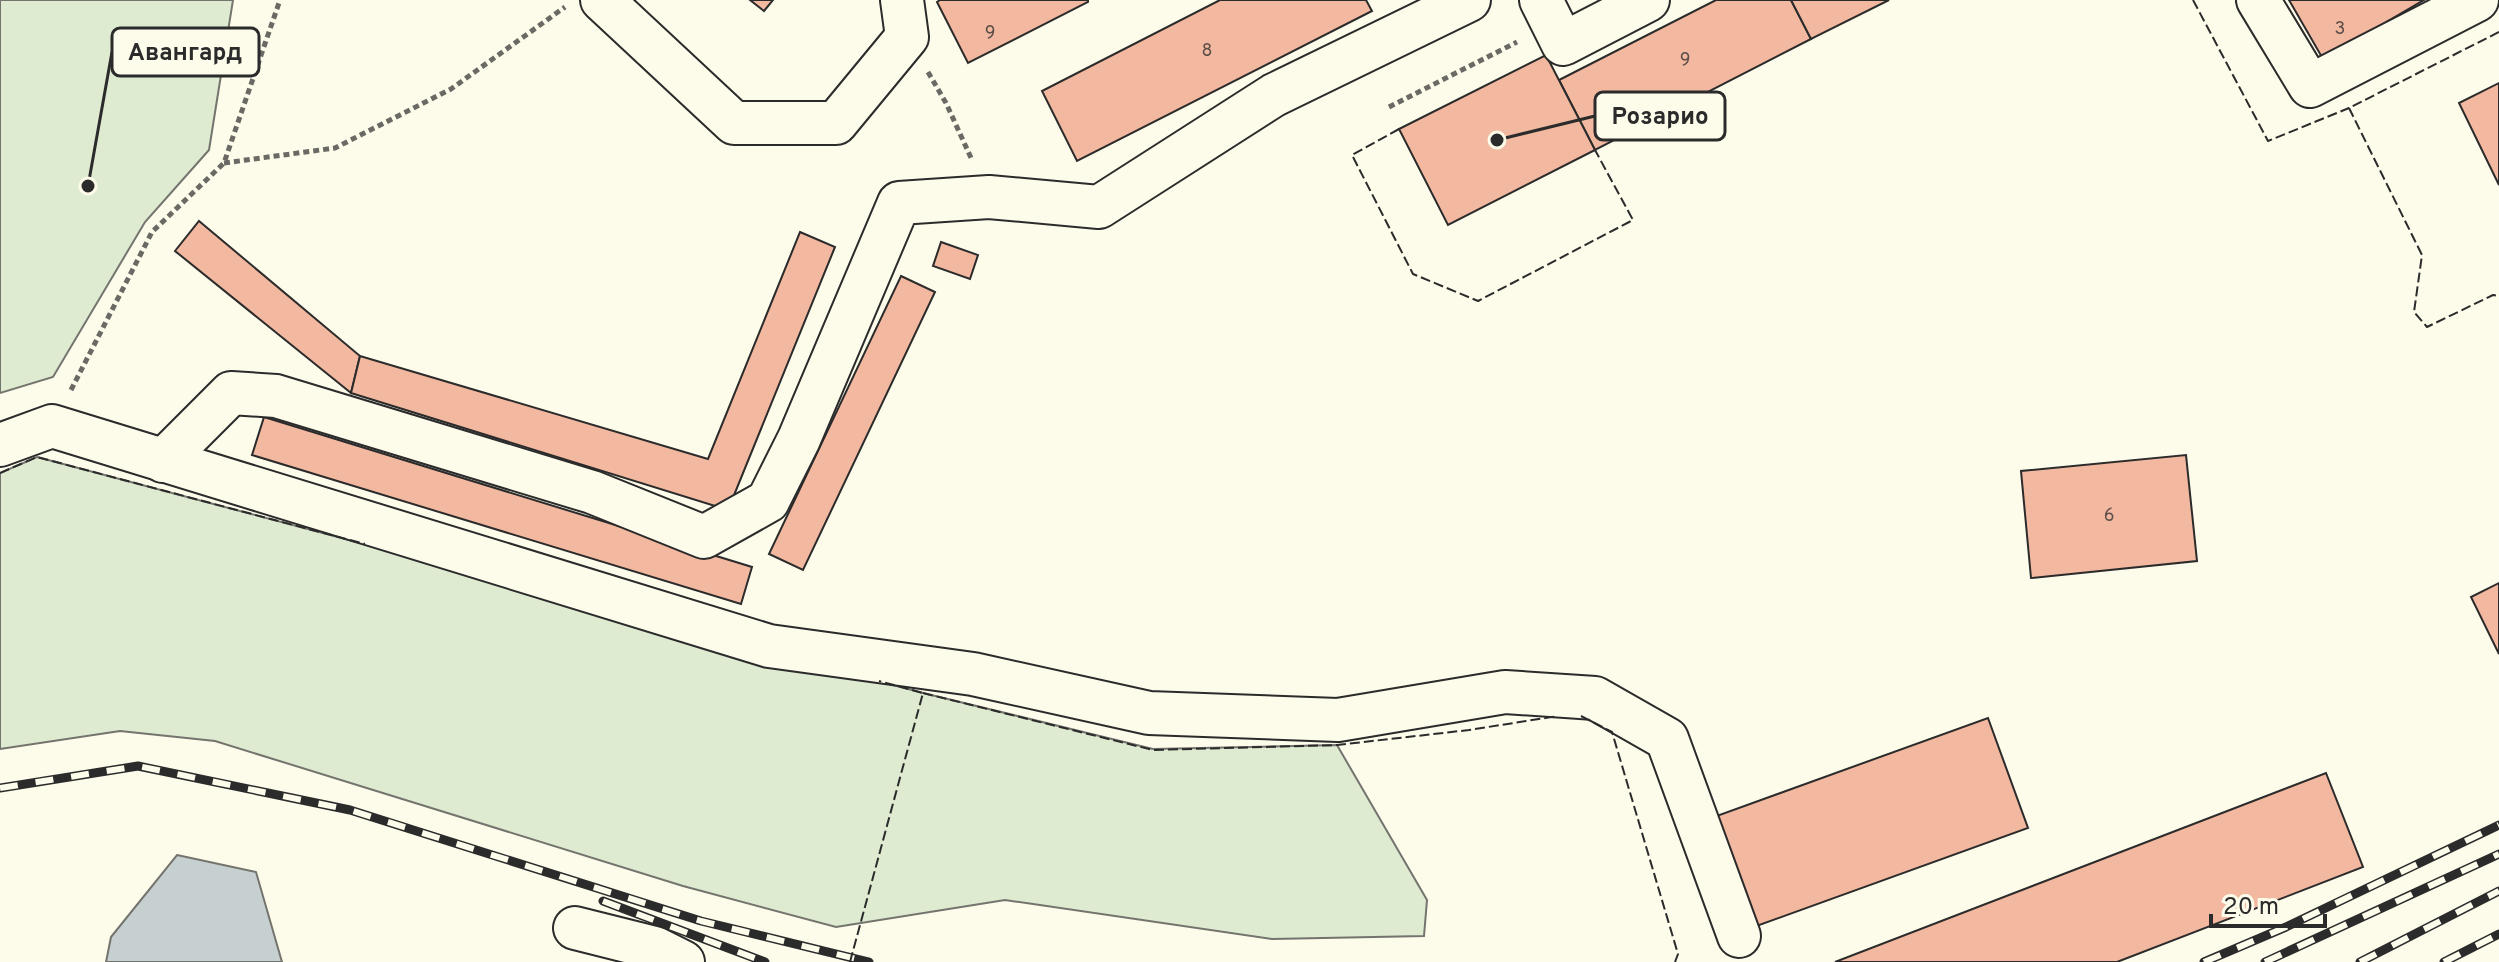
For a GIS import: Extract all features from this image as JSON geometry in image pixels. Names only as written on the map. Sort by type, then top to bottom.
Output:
[{"type":"street","points":[[602,0],[734,123],[836,123],[905,19]]},
{"type":"street","points":[[163,461],[231,393],[276,396],[592,492],[704,537],[768,501],[799,439],[899,203],[989,197],[1099,207],[1274,95],[1469,0]]},
{"type":"street","points":[[1541,0],[1563,44],[1648,0]]},
{"type":"street","points":[[2258,0],[2310,86],[2477,0]]},
{"type":"street","points":[[0,445],[52,426],[769,646],[973,674],[1149,713],[1338,720],[1505,692],[1595,698],[1667,739],[1739,936]]},
{"type":"street","points":[[575,928],[655,948],[683,962]]},
{"type":"path","points":[[52,426],[152,232],[224,163],[280,0]]},
{"type":"path","points":[[224,163],[335,148],[451,89],[575,0]]},
{"type":"path","points":[[905,19],[989,197]]},
{"type":"green space","points":[[0,0],[233,0],[209,150],[145,222],[53,377],[0,393]]},
{"type":"green space","points":[[37,457],[923,693],[1153,749],[1337,745],[1427,900],[1424,936],[1272,939],[1005,900],[836,927],[683,886],[215,741],[120,731],[0,749],[0,473]]},
{"type":"shaded area","points":[[177,855],[256,872],[282,962],[106,962],[111,937]]},
{"type":"building","points":[[750,0],[773,0],[764,11]]},
{"type":"building","points":[[1220,0],[1366,0],[1372,11],[1077,161],[1042,91]]},
{"type":"building","points":[[1716,0],[1791,0],[1811,39],[1595,150],[1559,80]]},
{"type":"building","points":[[1791,0],[1889,0],[1811,39]]},
{"type":"building","points":[[2289,0],[2424,0],[2323,59]]},
{"type":"building","points":[[937,2],[1088,2],[968,63]]},
{"type":"building","points":[[1546,55],[1595,150],[1448,225],[1399,129]]},
{"type":"building","points":[[2499,83],[2499,185],[2459,103]]},
{"type":"building","points":[[199,221],[360,356],[351,393],[175,251]]},
{"type":"building","points":[[800,232],[835,247],[728,510],[351,393],[360,356],[708,459]]},
{"type":"building","points":[[941,242],[978,255],[970,279],[933,266]]},
{"type":"building","points":[[901,276],[935,292],[803,570],[769,554]]},
{"type":"building","points":[[264,417],[752,567],[741,604],[252,455]]},
{"type":"building","points":[[2186,455],[2197,561],[2031,578],[2021,471]]},
{"type":"building","points":[[2499,583],[2499,654],[2471,597]]},
{"type":"building","points":[[1988,718],[2028,828],[1751,928],[1711,818]]},
{"type":"building","points":[[2326,773],[2363,867],[2117,962],[1835,962]]},
{"type":"railway","points":[[0,788],[138,766],[350,810],[701,921],[869,962]]},
{"type":"railway","points":[[2204,962],[2286,927],[2499,825]]},
{"type":"railway","points":[[2265,962],[2499,854]]},
{"type":"railway","points":[[2360,962],[2499,891]]},
{"type":"railway","points":[[603,901],[765,962]]},
{"type":"railway","points":[[2444,962],[2499,934]]},
{"type":"fence","points":[[2193,0],[2268,141],[2349,108]]},
{"type":"fence","points":[[2499,32],[2349,108],[2422,255],[2414,312],[2427,327],[2493,295],[2499,296]]},
{"type":"fence","points":[[1399,129],[1352,155],[1413,274],[1478,301],[1633,220],[1595,150]]},
{"type":"fence","points":[[0,473],[37,457],[365,544]]},
{"type":"fence","points":[[850,962],[923,693],[879,681]]},
{"type":"fence","points":[[923,693],[1153,750],[1337,745],[1558,716]]},
{"type":"fence","points":[[1581,716],[1612,732],[1678,954],[1675,962]]},
{"type":"place","name":"Розарио","points":[[1497,140]]},
{"type":"place","name":"Авангард","points":[[88,186]]}]
